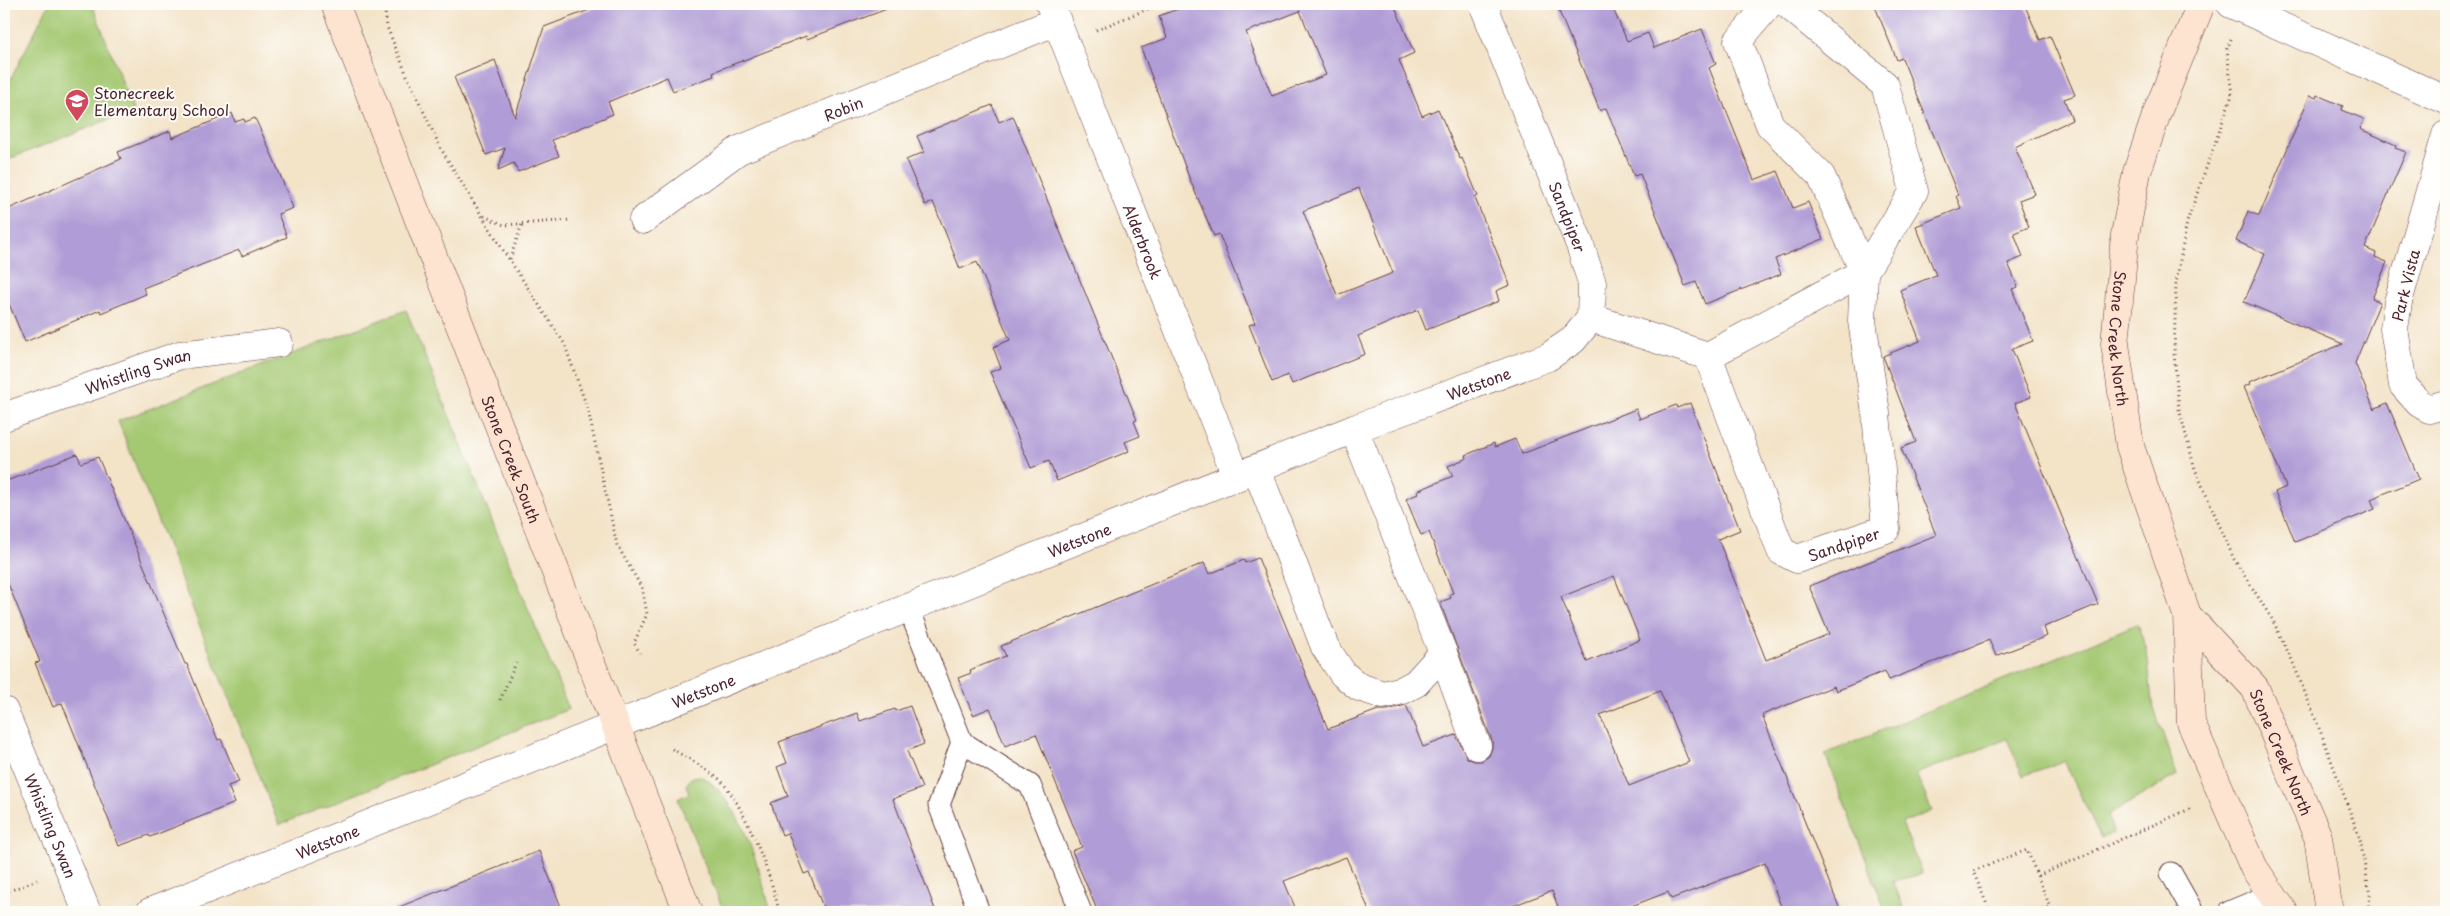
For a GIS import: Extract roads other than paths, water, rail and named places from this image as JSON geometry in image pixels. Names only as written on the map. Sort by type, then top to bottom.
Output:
[{"type":"street","name":"Stone Creek South","points":[[335,4],[614,726],[688,912]]},
{"type":"street","name":"Sandpiper","points":[[1483,4],[1580,245],[1592,283],[1592,318]]},
{"type":"street","name":"Sandpiper","points":[[1708,356],[1781,551],[1797,559],[1886,529],[1876,413],[1862,322],[1864,272],[1821,176],[1770,125],[1738,41],[1769,4]]},
{"type":"street","name":"Sandpiper","points":[[1787,4],[1885,85],[1914,191],[1864,272]]},
{"type":"street","name":"Stone Creek North","points":[[2201,4],[2158,110],[2137,172],[2125,235],[2114,344],[2130,446],[2186,615],[2191,723],[2254,868],[2278,903]]},
{"type":"street","points":[[2231,4],[2446,100]]},
{"type":"street","name":"Robin","points":[[643,220],[739,150],[1058,22]]},
{"type":"street","name":"Alderbrook","points":[[1058,22],[1247,474]]},
{"type":"street","name":"Park Vista","points":[[2446,135],[2398,302],[2394,329],[2403,385],[2419,403],[2429,409],[2446,404]]},
{"type":"street","points":[[1592,318],[1708,356],[1864,272]]},
{"type":"street","name":"Wetstone","points":[[150,912],[1354,430],[1548,357],[1573,340],[1592,318]]},
{"type":"street","name":"Whistling Swan","points":[[4,417],[180,355],[279,343]]},
{"type":"street","points":[[1354,430],[1444,654],[1477,746]]},
{"type":"street","points":[[1247,474],[1325,647],[1343,674],[1358,687],[1383,695],[1403,690],[1416,683],[1444,654]]},
{"type":"street","name":"Stone Creek North","points":[[2186,615],[2255,688],[2318,837],[2329,912]]},
{"type":"street","name":"Whistling Swan","points":[[4,711],[87,912]]},
{"type":"lane","points":[[909,609],[962,742],[1030,785],[1081,912]]},
{"type":"lane","points":[[962,742],[939,805],[979,912]]},
{"type":"lane","points":[[2170,873],[2194,912]]},
{"type":"lane","points":[[2229,912],[2278,903]]},
{"type":"place","name":"Stonecreek Elementary School","points":[[77,122]]}]
